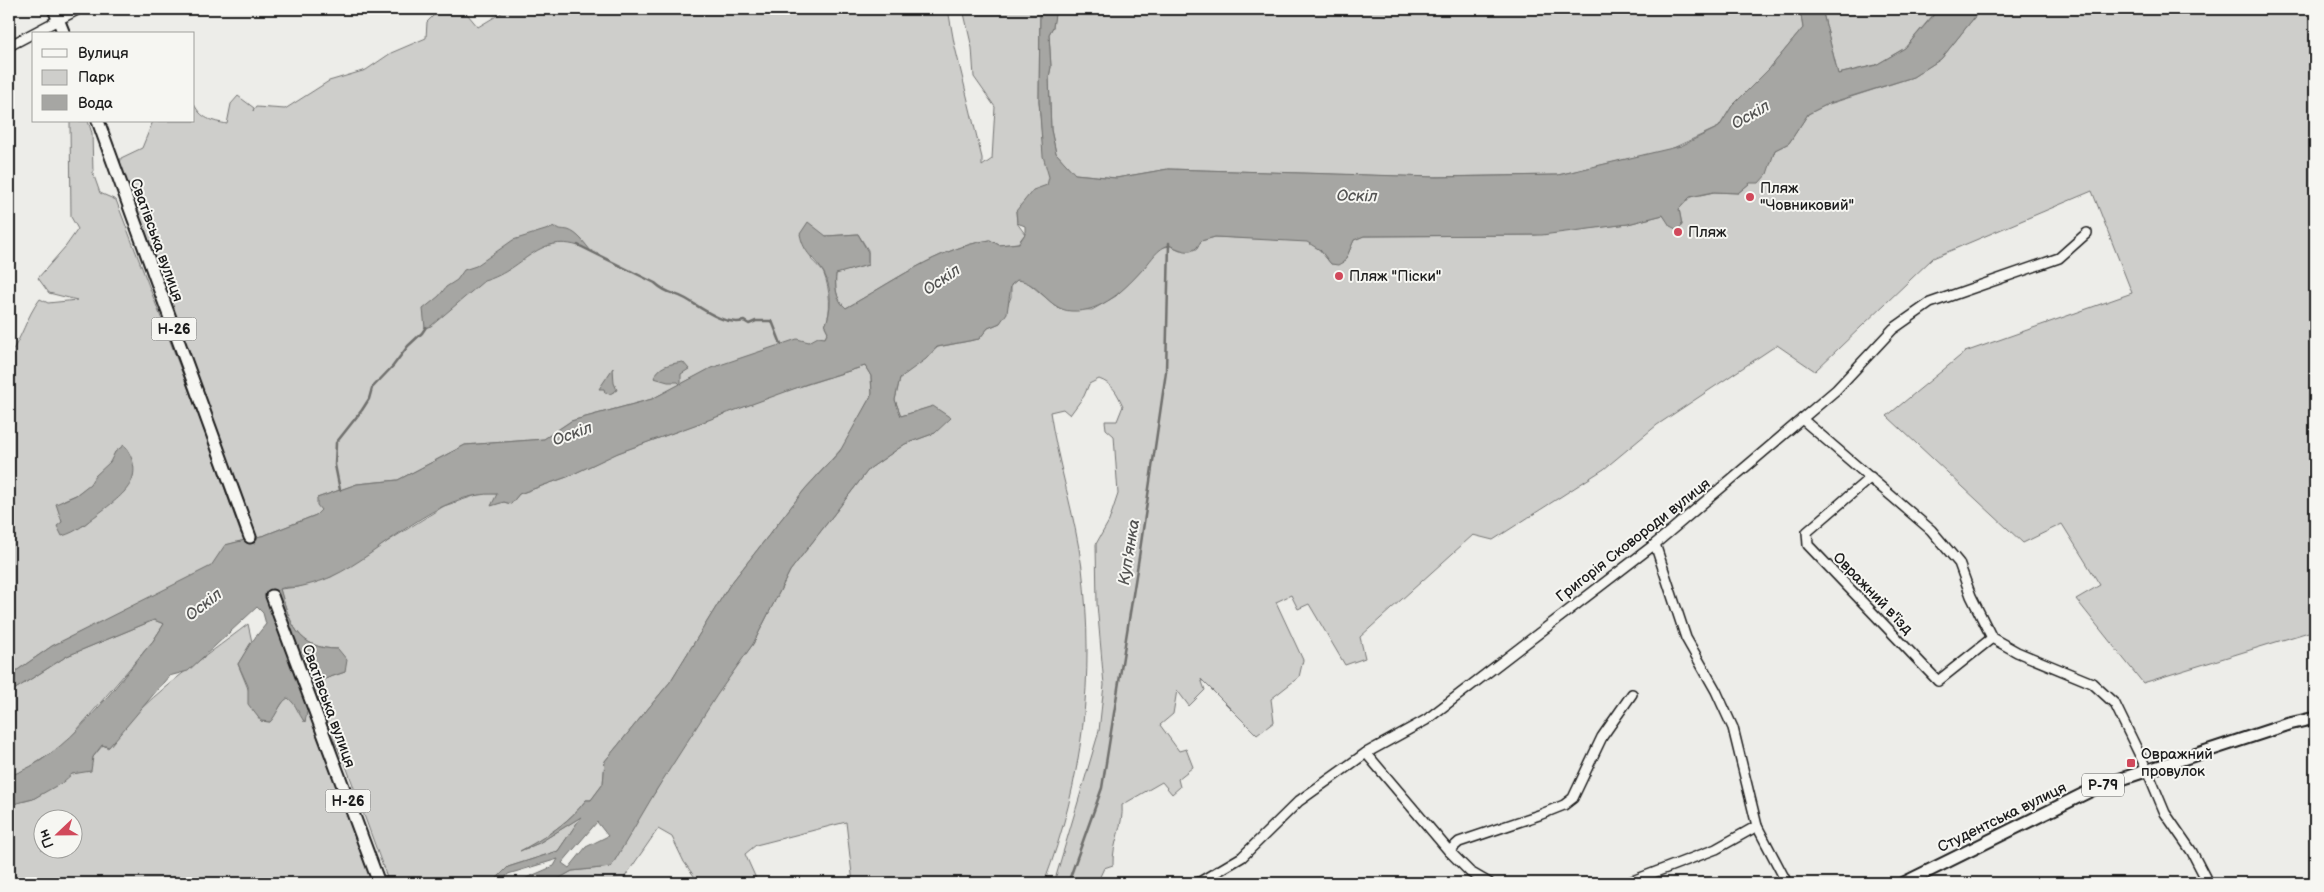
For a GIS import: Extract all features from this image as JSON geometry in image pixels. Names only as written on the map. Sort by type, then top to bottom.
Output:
[{"type":"main road","points":[[54,9],[63,32]]},
{"type":"main road","name":"Сватівська вулиця","points":[[98,122],[250,537]]},
{"type":"main road","name":"Сватівська вулиця","points":[[272,596],[379,883]]},
{"type":"main road","name":"Студентська вулиця","points":[[1904,883],[1924,879],[2100,786],[2289,724],[2315,718]]},
{"type":"street","points":[[36,32],[79,9]]},
{"type":"street","points":[[9,46],[32,34]]},
{"type":"street","name":"Григорія Сковороди вулиця","points":[[1198,883],[1242,858],[1299,801],[1366,753],[1426,720],[1655,544],[1836,390],[1894,329],[1930,303],[2059,258],[2087,234]]},
{"type":"street","points":[[1802,419],[1931,530],[1959,563],[1971,596],[1992,638],[2017,652],[2092,684],[2115,704],[2165,812],[2192,852],[2208,883]]},
{"type":"street","name":"Овражний в'їзд","points":[[1871,477],[1807,532],[1808,545],[1938,681],[1992,638]]},
{"type":"street","points":[[1655,544],[1686,638],[1716,691],[1733,728],[1757,826],[1787,883]]},
{"type":"street","points":[[1450,851],[1460,842],[1539,815],[1564,805],[1573,798],[1602,737],[1632,694]]},
{"type":"street","points":[[1366,753],[1450,851],[1470,872],[1489,883]]},
{"type":"street","points":[[1627,883],[1716,848],[1757,826]]},
{"type":"green space","points":[[440,9],[463,9],[478,27],[508,9],[948,9],[954,43],[982,158],[982,166],[992,159],[995,107],[974,77],[972,48],[963,9],[1040,9],[1039,101],[1043,150],[1048,171],[1074,174],[1056,153],[1051,130],[1049,34],[1053,27],[1055,9],[1800,9],[1803,28],[1770,68],[1732,106],[1719,127],[1671,149],[1558,175],[1427,177],[1168,169],[1116,178],[1075,174],[1016,211],[1017,223],[1025,234],[1018,243],[999,245],[990,240],[952,250],[933,258],[846,308],[838,296],[836,273],[868,265],[868,250],[858,234],[826,236],[811,259],[823,272],[828,286],[829,314],[825,326],[828,332],[825,338],[712,368],[652,399],[571,421],[544,439],[465,445],[398,480],[357,484],[317,498],[322,510],[316,515],[265,535],[226,545],[213,567],[52,646],[9,676],[9,355],[40,299],[48,303],[77,300],[49,293],[38,278],[78,229],[71,217],[70,122],[88,122],[92,133],[93,173],[100,193],[116,200],[201,422],[241,534],[255,530],[251,530],[119,172],[121,158],[142,148],[153,122],[195,122],[195,106],[204,116],[227,124],[231,104],[238,96],[254,108],[253,111],[256,107],[285,109],[329,81],[366,70],[391,53],[426,38],[427,22]],"holes":[[[124,446],[93,517],[83,526],[62,522],[61,513],[64,500],[76,495],[91,484],[95,476],[111,464],[115,452]]]},
{"type":"green space","points":[[1822,9],[1938,9],[1905,48],[1876,65],[1838,74]]},
{"type":"green space","points":[[1981,9],[2315,9],[2315,630],[2143,683],[2076,599],[2100,585],[2062,524],[2023,543],[1887,416],[1965,352],[2132,293],[2092,191],[1933,258],[1815,371],[1777,345],[1657,425],[1604,469],[1493,540],[1473,535],[1360,637],[1365,658],[1345,665],[1309,604],[1298,609],[1291,595],[1276,602],[1303,660],[1299,677],[1271,699],[1274,722],[1257,735],[1201,679],[1205,690],[1189,706],[1177,690],[1173,714],[1160,725],[1179,751],[1186,749],[1193,767],[1178,779],[1180,787],[1172,794],[1162,782],[1122,805],[1113,865],[1104,868],[1097,883],[1054,883],[1099,731],[1104,685],[1097,604],[1096,544],[1109,521],[1118,494],[1114,436],[1106,429],[1105,421],[1117,421],[1123,406],[1114,389],[1108,383],[1099,379],[1089,384],[1084,396],[1070,415],[1063,409],[1050,412],[1079,548],[1086,608],[1087,648],[1086,688],[1077,767],[1057,845],[1044,883],[853,883],[846,822],[756,845],[745,854],[758,883],[699,883],[684,862],[672,837],[658,829],[622,881],[616,883],[551,883],[572,871],[611,867],[644,803],[654,794],[693,726],[753,644],[790,571],[869,469],[905,444],[935,433],[931,407],[901,416],[895,400],[900,378],[938,347],[979,339],[988,328],[1000,323],[1011,297],[1011,285],[1017,280],[1026,281],[1058,308],[1092,310],[1116,296],[1143,269],[1157,248],[1171,246],[1180,250],[1197,249],[1201,241],[1215,237],[1309,241],[1320,250],[1331,264],[1345,261],[1354,240],[1364,236],[1535,235],[1628,224],[1663,215],[1670,225],[1682,225],[1679,209],[1690,197],[1714,192],[1738,193],[1750,183],[1772,158],[1775,150],[1789,143],[1808,114],[1826,105],[1913,77],[1941,59]]},
{"type":"green space","points":[[865,366],[871,376],[872,394],[843,447],[805,489],[729,586],[670,682],[605,761],[603,784],[591,800],[586,800],[559,827],[527,848],[539,843],[582,816],[558,851],[508,867],[492,883],[389,883],[346,766],[320,710],[313,683],[345,672],[338,649],[324,648],[313,644],[297,632],[280,589],[298,587],[331,577],[444,506],[483,493],[498,494],[492,505],[504,502],[511,504],[519,494],[567,477],[615,454],[789,390]]},
{"type":"green space","points":[[154,620],[164,624],[153,641],[66,743],[26,770],[9,776],[9,693],[67,656]]},
{"type":"green space","points":[[248,624],[252,642],[238,664],[261,721],[270,722],[287,696],[297,705],[304,722],[308,709],[372,883],[9,883],[9,805],[33,799],[72,774],[90,770],[93,757],[103,745],[108,748],[136,713],[192,666]]},
{"type":"water","name":"Оскіл","points":[[1040,9],[1056,9],[1053,27],[1049,34],[1051,130],[1056,153],[1075,174],[1116,178],[1168,169],[1436,177],[1558,175],[1681,146],[1719,127],[1732,106],[1770,68],[1803,28],[1800,9],[1822,9],[1838,74],[1876,65],[1905,48],[1939,9],[1981,9],[1941,59],[1913,77],[1830,103],[1808,114],[1789,143],[1775,150],[1767,174],[1759,183],[1750,183],[1738,193],[1714,192],[1690,197],[1679,209],[1682,225],[1678,230],[1670,226],[1663,215],[1628,224],[1542,235],[1364,236],[1354,240],[1345,261],[1338,265],[1331,264],[1320,250],[1307,242],[1215,237],[1201,241],[1191,251],[1183,251],[1169,245],[1161,249],[1121,291],[1103,304],[1082,311],[1071,311],[1056,306],[1032,286],[1017,280],[1011,285],[1007,313],[1000,323],[988,328],[979,339],[937,347],[926,359],[900,378],[895,400],[901,416],[933,406],[951,418],[935,433],[905,444],[869,469],[790,571],[753,644],[717,695],[657,789],[611,867],[572,871],[551,883],[515,883],[554,866],[558,859],[508,874],[502,883],[492,883],[508,867],[558,851],[581,817],[539,843],[520,851],[556,829],[572,816],[586,800],[591,800],[603,784],[605,761],[670,682],[729,586],[805,489],[840,451],[872,394],[871,376],[865,366],[807,384],[618,453],[567,477],[519,494],[511,504],[504,502],[491,506],[497,494],[474,496],[452,502],[431,512],[351,566],[331,577],[307,585],[280,589],[297,632],[313,644],[324,648],[338,649],[347,660],[345,672],[313,683],[305,722],[288,698],[270,722],[261,721],[248,704],[248,686],[238,664],[250,644],[266,624],[263,613],[257,607],[188,671],[169,676],[109,747],[102,745],[93,757],[91,771],[72,774],[63,782],[33,799],[9,805],[9,776],[31,766],[51,753],[89,719],[153,641],[164,624],[154,620],[67,656],[9,693],[9,676],[52,646],[211,566],[225,545],[265,535],[316,515],[321,510],[317,505],[317,498],[357,484],[398,480],[465,445],[544,439],[571,421],[652,399],[680,384],[654,378],[659,370],[669,365],[683,362],[689,369],[681,374],[681,384],[711,368],[797,339],[809,342],[818,337],[825,338],[828,332],[825,326],[829,314],[830,292],[824,273],[807,252],[802,241],[800,234],[808,222],[826,236],[858,234],[868,252],[868,265],[836,274],[838,296],[846,308],[933,258],[952,250],[990,240],[999,245],[1019,243],[1025,234],[1025,226],[1017,223],[1016,211],[1033,190],[1047,185],[1049,177],[1043,156],[1039,101]],"holes":[[[597,822],[608,836],[586,847],[569,868],[562,863]]]},
{"type":"water","points":[[555,227],[575,234],[591,251],[559,243],[546,246],[512,268],[484,281],[431,326],[425,328],[423,309],[439,296],[446,287],[457,280],[464,270],[476,266],[513,240]]},
{"type":"water","points":[[613,368],[614,383],[617,390],[610,394],[605,393],[604,389],[599,389]]},
{"type":"water","points":[[124,445],[134,467],[130,484],[124,492],[85,524],[62,536],[57,526],[62,522],[56,504],[76,495],[90,484],[95,476],[110,462],[115,452]]},
{"type":"waterway","name":"Куп'янка","points":[[1068,883],[1102,788],[1139,557],[1166,372],[1169,243]]},
{"type":"waterway","points":[[578,245],[655,283],[664,290],[682,297],[721,319],[736,322],[744,321],[749,324],[756,321],[772,321],[781,344]]},
{"type":"waterway","points":[[340,490],[335,465],[336,443],[362,410],[369,399],[372,388],[426,327]]},
{"type":"place","name":"Пляж \"Човниковий\"","points":[[1750,197]]},
{"type":"place","name":"Пляж","points":[[1678,232]]},
{"type":"place","name":"Пляж \"Піски\"","points":[[1339,276]]},
{"type":"place","name":"Овражний провулок","points":[[2131,763]]}]
